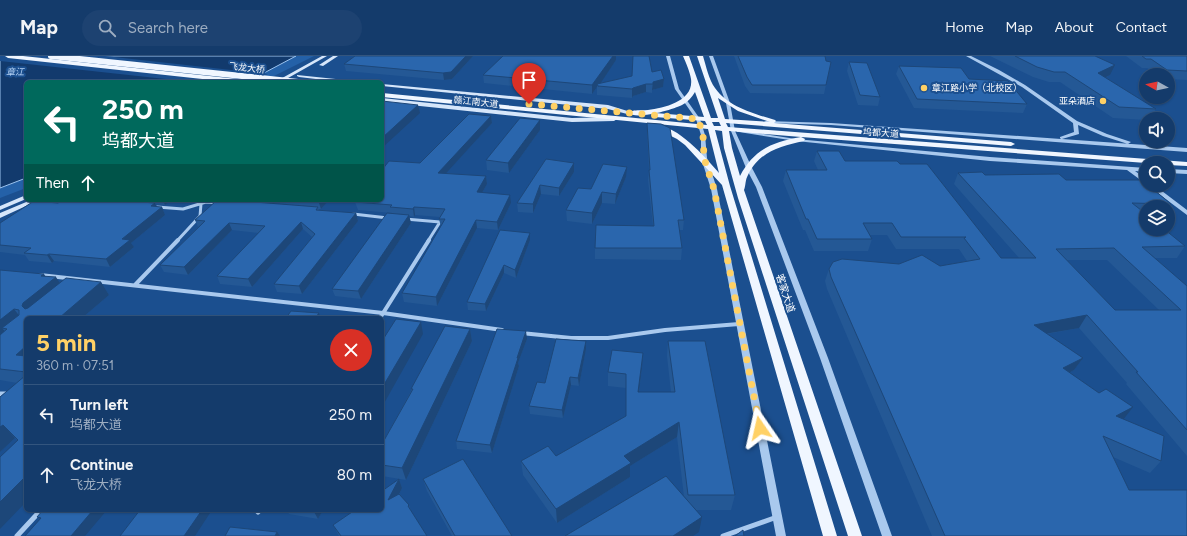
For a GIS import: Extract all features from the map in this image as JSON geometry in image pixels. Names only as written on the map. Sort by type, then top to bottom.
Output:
[{"type":"main road","name":"飞龙大桥","points":[[8,56],[229,80]]},
{"type":"main road","name":"飞龙大桥","points":[[51,56],[298,79]]},
{"type":"main road","points":[[281,80],[326,56]]},
{"type":"main road","points":[[298,79],[336,56]]},
{"type":"main road","points":[[686,56],[705,124],[726,186],[830,536]]},
{"type":"main road","name":"客家大道","points":[[700,56],[709,85],[729,126],[728,148],[742,198],[855,536]]},
{"type":"main road","points":[[298,79],[317,80]]},
{"type":"main road","points":[[384,85],[608,107],[631,113],[664,109],[680,104],[692,92],[694,83],[693,79]]},
{"type":"main road","points":[[709,85],[728,103],[752,115],[823,134]]},
{"type":"main road","points":[[384,90],[576,111]]},
{"type":"main road","points":[[384,95],[576,111]]},
{"type":"main road","name":"赣江南大道","points":[[384,100],[572,120],[617,118]]},
{"type":"main road","name":"坞都大道","points":[[576,111],[631,113],[705,124]]},
{"type":"main road","name":"坞都大道","points":[[576,111],[617,118],[1187,164]]},
{"type":"main road","points":[[617,118],[673,134],[689,144],[704,158],[726,186]]},
{"type":"main road","points":[[742,198],[741,183],[746,171],[762,151],[773,146],[823,134]]},
{"type":"main road","name":"坞都大道","points":[[823,134],[1187,157]]},
{"type":"main road","points":[[0,208],[24,198]]},
{"type":"main road","points":[[0,216],[32,202]]},
{"type":"street","points":[[668,56],[677,89],[705,124],[703,135],[704,158],[714,189],[781,536]]},
{"type":"street","points":[[711,56],[728,103],[729,126],[759,187],[824,358],[887,536]]},
{"type":"street","points":[[968,56],[1001,71],[1023,84],[1075,122],[1105,135],[1126,142],[1139,144]]},
{"type":"street","points":[[1055,140],[1077,133],[1075,122]]},
{"type":"street","points":[[729,126],[780,123],[831,124],[1139,146]]},
{"type":"street","points":[[729,126],[796,140],[990,158],[1139,170]]},
{"type":"street","points":[[1166,148],[1187,150]]},
{"type":"street","points":[[1129,169],[1139,177]]},
{"type":"street","points":[[1175,171],[1187,172]]},
{"type":"street","points":[[1159,192],[1187,213]]},
{"type":"street","points":[[154,207],[183,209],[206,202],[222,203]]},
{"type":"street","points":[[135,286],[200,216],[201,204]]},
{"type":"street","points":[[346,214],[393,218]]},
{"type":"street","points":[[381,316],[440,222],[401,219]]},
{"type":"street","points":[[37,275],[383,313],[510,331]]},
{"type":"street","points":[[76,284],[82,280]]},
{"type":"street","points":[[518,332],[571,338],[608,338],[665,330],[739,324]]},
{"type":"street","points":[[0,394],[6,394],[0,400]]},
{"type":"street","points":[[17,536],[39,512]]},
{"type":"street","points":[[723,536],[777,517]]},
{"type":"shaded area","points":[[296,56],[314,56],[266,80],[251,80]]},
{"type":"shaded area","points":[[24,179],[24,189],[0,198],[0,188]]},
{"type":"water","name":"章江","points":[[0,56],[296,56],[251,80],[24,80],[24,179],[0,188]]},
{"type":"pier","points":[[0,56],[105,56],[268,74],[256,80],[175,80],[0,61]]},
{"type":"building","points":[[355,56],[466,56],[451,72],[443,73],[344,64]]},
{"type":"building","points":[[503,56],[613,56],[592,85],[483,75]]},
{"type":"building","points":[[633,56],[649,56],[652,72],[661,70],[664,79],[653,82],[653,84],[646,84],[632,89],[598,86],[597,84],[632,76]]},
{"type":"building","points":[[738,56],[825,56],[826,61],[831,62],[826,85],[752,85]]},
{"type":"building","points":[[1015,56],[1095,56],[1115,65],[1098,73],[1139,98],[1139,104],[1148,104],[1156,109],[1119,107],[1065,72],[1054,72],[1037,67]]},
{"type":"building","points":[[1142,56],[1187,56],[1187,71],[1175,70],[1175,68],[1164,68],[1151,59],[1146,59]]},
{"type":"building","points":[[849,62],[867,63],[880,97],[860,95]]},
{"type":"building","points":[[899,66],[961,68],[969,79],[1008,81],[1027,104],[917,99]]},
{"type":"building","points":[[384,101],[418,105],[384,136]]},
{"type":"building","points":[[469,114],[491,116],[438,173],[486,176],[477,192],[510,195],[497,222],[476,220],[436,297],[402,293],[445,219],[439,219],[445,209],[414,207],[413,209],[390,207],[392,205],[355,202],[384,202],[384,167],[389,161],[420,163]]},
{"type":"building","points":[[520,118],[540,120],[508,163],[486,160]]},
{"type":"building","points":[[647,123],[661,124],[670,128],[684,220],[678,220],[682,248],[595,248],[596,225],[654,226]]},
{"type":"building","points":[[817,151],[839,151],[845,161],[897,161],[900,164],[927,164],[1001,258],[1036,258],[958,173],[982,172],[985,175],[1059,174],[1066,180],[1139,180],[1139,192],[1156,192],[1166,200],[1139,200],[1139,203],[1132,203],[1139,208],[1139,236],[1173,236],[1185,246],[1142,247],[1187,286],[1187,430],[1087,315],[1034,325],[1083,358],[1063,368],[1099,393],[1106,389],[1133,407],[1116,416],[1164,436],[1161,461],[1103,436],[1129,490],[1187,490],[1187,536],[945,536],[831,277],[829,269],[833,262],[842,259],[899,264],[922,255],[940,266],[980,259],[964,238],[966,237],[901,237],[892,223],[863,223],[872,239],[817,239],[808,219],[806,219],[786,170],[827,170]],"holes":[[[1114,248],[1181,310],[1115,310],[1056,249]]]},
{"type":"building","points":[[546,159],[574,163],[559,188],[540,185],[533,204],[517,203]]},
{"type":"building","points":[[603,164],[627,167],[616,194],[602,192],[592,213],[566,210],[578,188],[591,189]]},
{"type":"building","points":[[32,202],[140,202],[155,203],[151,206],[162,207],[122,239],[130,240],[106,259],[24,253],[31,248],[0,245],[0,223]]},
{"type":"building","points":[[215,202],[254,202],[318,207],[316,210],[356,213],[299,286],[274,284],[315,234],[301,222],[248,279],[217,276],[265,226],[229,223],[184,267],[160,265],[205,221],[195,220]]},
{"type":"building","points":[[387,213],[409,215],[358,291],[332,289]]},
{"type":"building","points":[[500,230],[530,233],[515,270],[504,265],[485,304],[467,302]]},
{"type":"building","points":[[0,270],[44,274],[41,276],[56,277],[23,303],[22,306],[25,309],[66,278],[101,282],[61,316],[24,316],[24,348],[16,355],[24,356],[24,372],[0,369],[0,335],[7,329],[2,328],[19,315],[19,310],[14,309],[0,320]]},
{"type":"building","points":[[291,311],[319,313],[317,316],[287,316]]},
{"type":"building","points":[[396,319],[421,322],[384,385],[384,338]]},
{"type":"building","points":[[445,326],[470,329],[402,468],[384,465],[384,440],[413,389],[411,389]]},
{"type":"building","points":[[497,329],[526,331],[490,445],[456,441]]},
{"type":"building","points":[[556,339],[586,341],[578,378],[570,377],[562,410],[529,406],[537,382],[545,383]]},
{"type":"building","points":[[668,341],[705,341],[735,495],[688,495],[679,422],[624,456],[631,463],[556,509],[521,461],[548,446],[556,456],[626,416],[626,374],[608,372],[612,350],[643,353],[638,392],[675,392]]},
{"type":"building","points":[[24,377],[24,478],[0,502],[0,457],[18,440],[3,425],[0,427],[0,397]]},
{"type":"building","points":[[463,459],[512,536],[455,536],[423,479]]},
{"type":"building","points":[[666,476],[702,517],[673,536],[565,536]]},
{"type":"building","points":[[399,479],[388,500],[399,494],[409,505],[408,506],[427,536],[341,536],[333,525],[352,512],[384,512],[384,490]]},
{"type":"building","points":[[41,512],[91,512],[71,536],[25,536],[41,518],[37,517]]},
{"type":"building","points":[[138,512],[201,512],[184,536],[120,536]]},
{"type":"building","points":[[230,527],[277,532],[275,536],[225,536]]},
{"type":"building","points":[[743,530],[744,536],[735,536]]},
{"type":"place","name":"章江路小学（北校区）","points":[[924,88]]},
{"type":"place","name":"亚朵酒店","points":[[1103,101]]},
{"type":"route","points":[[529,104],[698,119],[703,135],[704,158],[714,189],[760,428]]}]
